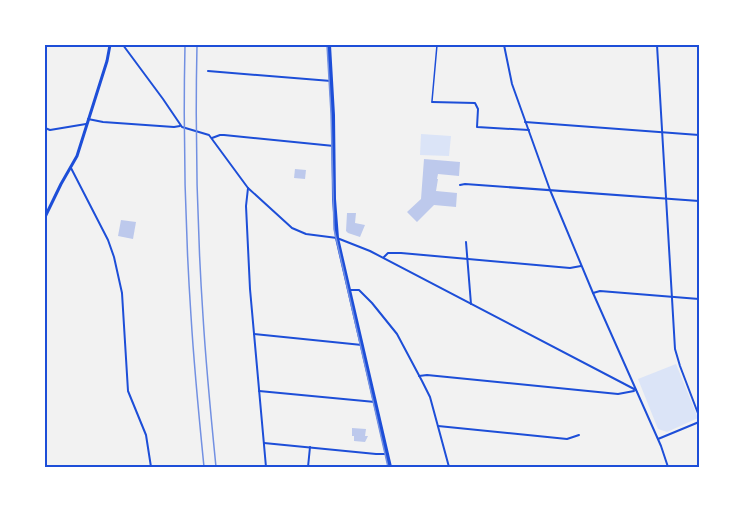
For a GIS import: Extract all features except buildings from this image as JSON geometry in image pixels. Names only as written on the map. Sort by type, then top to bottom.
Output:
[{"type":"main road","points":[[328,45],[337,238],[390,467]]},
{"type":"street","points":[[45,217],[79,151],[108,61],[110,45]]},
{"type":"street","points":[[123,45],[164,99],[180,126],[206,133],[212,138],[248,188],[292,228],[306,234],[337,238],[384,257],[636,390]]},
{"type":"street","points":[[504,45],[512,84],[550,190],[668,467]]},
{"type":"street","points":[[657,45],[675,349],[699,416]]},
{"type":"street","points":[[208,71],[331,81]]},
{"type":"street","points":[[432,102],[475,103],[478,109],[477,127],[529,130]]},
{"type":"street","points":[[88,118],[116,123],[180,126]]},
{"type":"street","points":[[525,122],[699,135]]},
{"type":"street","points":[[45,128],[50,130],[86,124]]},
{"type":"street","points":[[212,138],[220,135],[334,147]]},
{"type":"street","points":[[71,168],[108,240],[116,263],[123,307],[128,391],[146,435],[151,467]]},
{"type":"street","points":[[460,185],[699,201]]},
{"type":"street","points":[[248,188],[246,206],[250,289],[266,467]]},
{"type":"street","points":[[466,242],[471,304]]},
{"type":"street","points":[[384,257],[388,253],[401,253],[570,268],[581,266]]},
{"type":"street","points":[[348,290],[358,290],[372,303],[397,334],[430,397],[449,467]]},
{"type":"street","points":[[593,293],[600,291],[699,299]]},
{"type":"street","points":[[254,334],[362,345]]},
{"type":"street","points":[[419,376],[618,394],[636,390]]},
{"type":"street","points":[[259,391],[375,402]]},
{"type":"street","points":[[658,440],[699,423]]},
{"type":"street","points":[[438,426],[567,439],[579,435]]},
{"type":"street","points":[[263,442],[387,454]]},
{"type":"street","points":[[308,467],[310,447]]},
{"type":"lane","points":[[432,102],[437,45]]},
{"type":"shaded area","points":[[421,134],[451,136],[449,156],[420,155]]},
{"type":"shaded area","points":[[676,364],[698,418],[667,432],[658,429],[638,379]]},
{"type":"tram line","points":[[327,45],[334,229],[388,467]]},
{"type":"railway","points":[[185,45],[184,147],[187,248],[204,467]]},
{"type":"railway","points":[[197,45],[196,147],[199,248],[216,467]]}]
